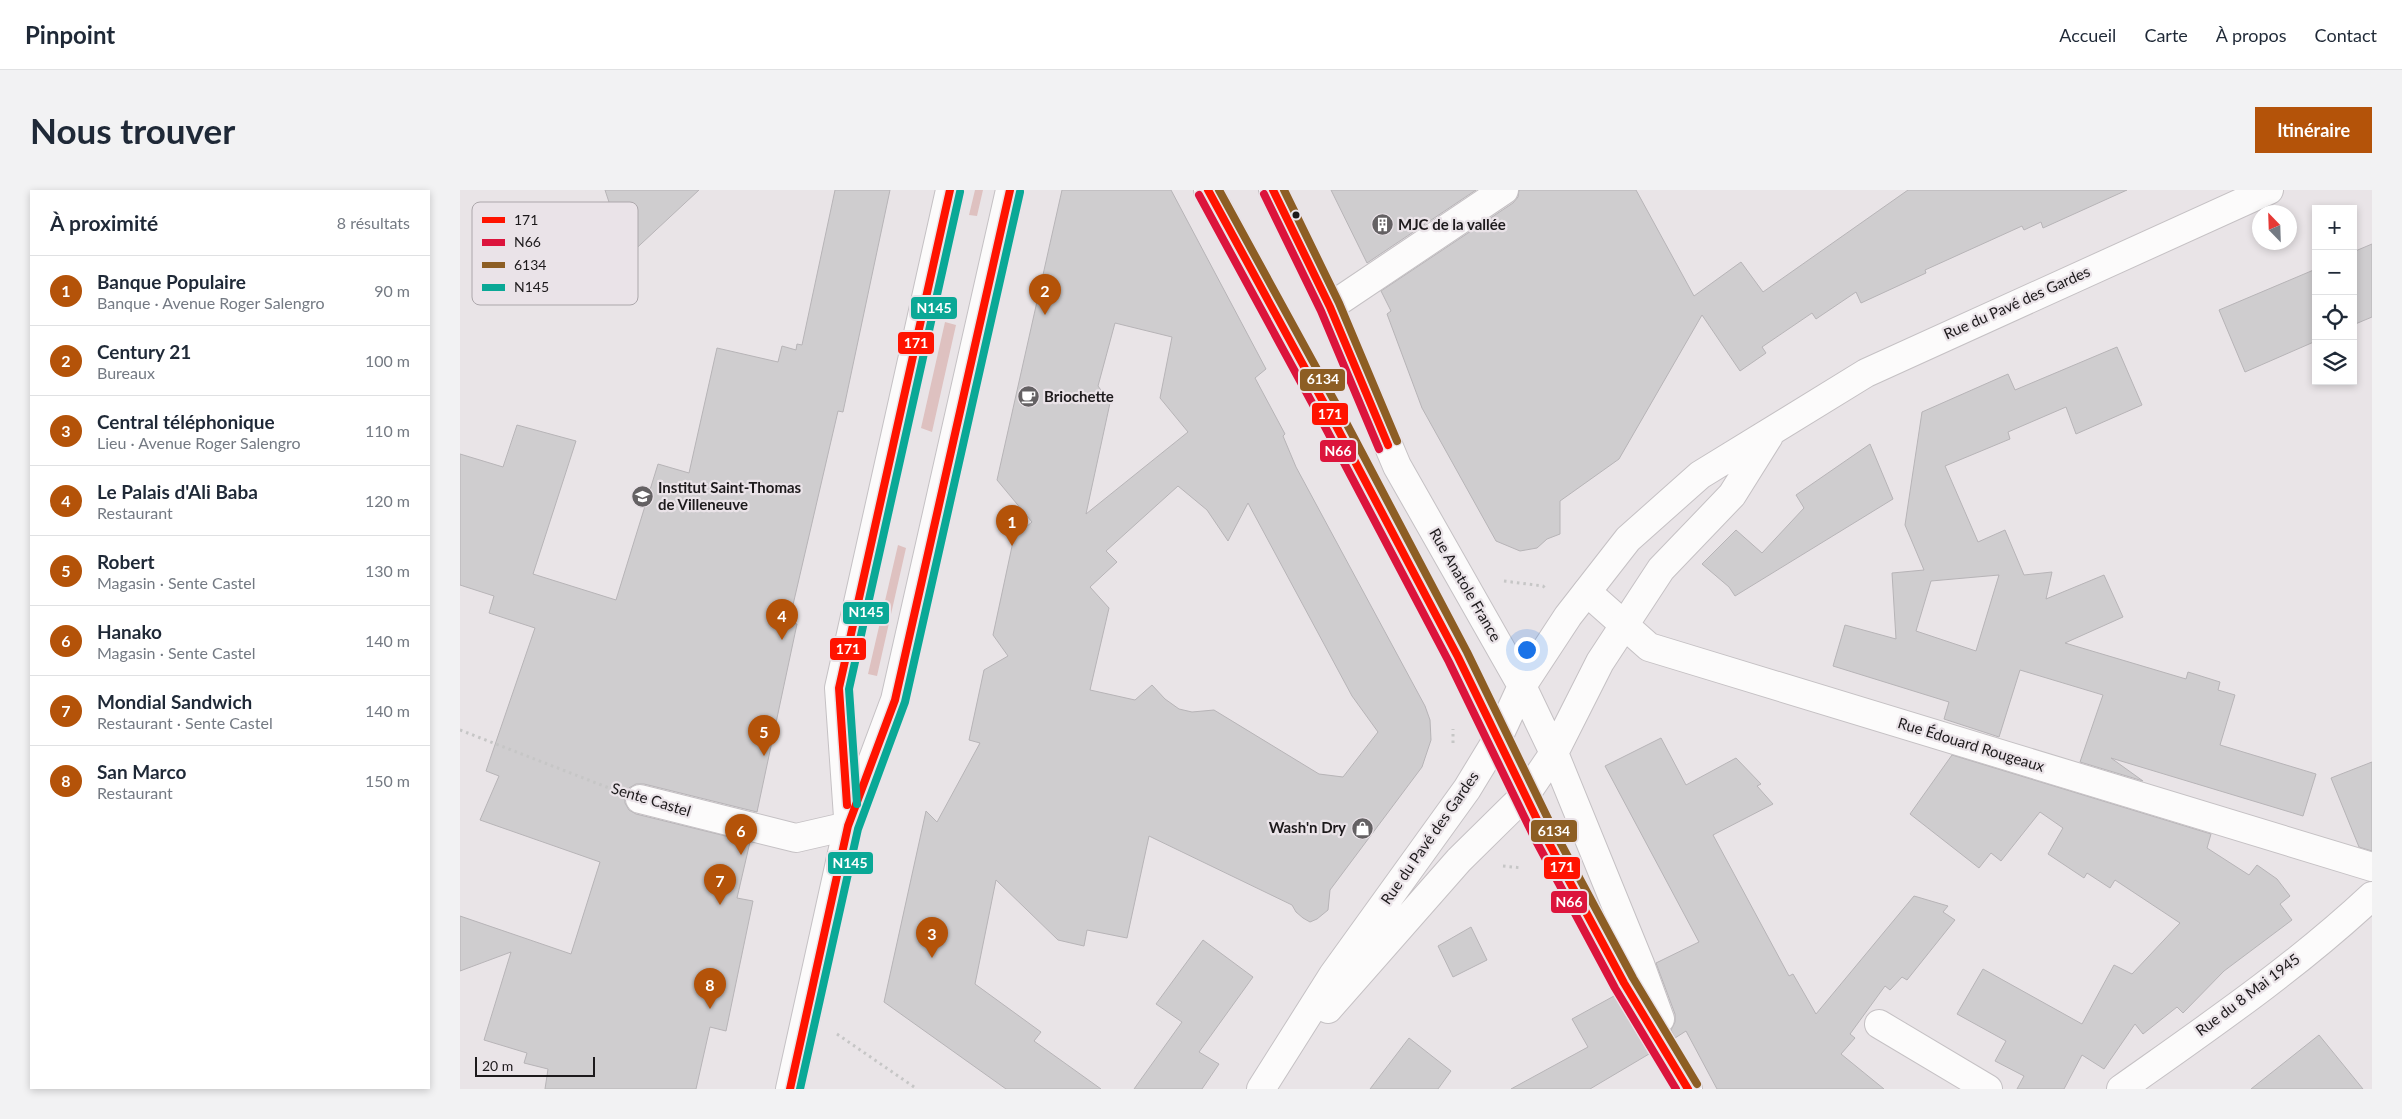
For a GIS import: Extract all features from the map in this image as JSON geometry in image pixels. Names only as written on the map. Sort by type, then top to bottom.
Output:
[{"type":"main road","points":[[848,826],[839,688],[950,190]]},
{"type":"main road","points":[[790,1089],[848,826],[895,700],[1010,190]]},
{"type":"main road","name":"Rue Anatole France","points":[[1273,190],[1330,307],[1398,466],[1522,686],[1554,753],[1640,964],[1683,1079]]},
{"type":"main road","points":[[1330,307],[1504,190]]},
{"type":"main road","name":"Rue du Pavé des Gardes","points":[[1262,1089],[1333,975],[1467,789],[1498,738],[1522,686],[1568,616],[1628,539],[1700,475],[1866,373],[2270,190]]},
{"type":"main road","name":"Rue Anatole France","points":[[1214,194],[1498,738],[1544,834],[1624,983],[1683,1079]]},
{"type":"main road","name":"Rue du Pavé des Gardes","points":[[1279,1062],[1458,860],[1526,794],[1554,753],[1600,662],[1661,570],[1732,495],[1772,431]]},
{"type":"main road","name":"Rue Édouard Rougeaux","points":[[1587,592],[1650,647],[2372,867]]},
{"type":"main road","name":"Sente Castel","points":[[640,799],[796,838],[848,826]]},
{"type":"main road","name":"Rue du 8 Mai 1945","points":[[2122,1089],[2241,1003],[2342,924],[2372,896]]},
{"type":"main road","points":[[1879,1024],[1988,1089]]},
{"type":"path","points":[[1485,619],[1504,580],[1543,586],[1568,616]]},
{"type":"path","name":"Sente Castel","points":[[460,730],[640,799]]},
{"type":"path","points":[[808,1014],[917,1089]]},
{"type":"shaded area","points":[[975,190],[983,190],[977,216],[969,215]]},
{"type":"shaded area","points":[[945,322],[956,325],[932,432],[921,428]]},
{"type":"shaded area","points":[[898,545],[906,548],[877,676],[868,674]]},
{"type":"building","points":[[605,190],[699,190],[638,247],[638,202],[609,202]]},
{"type":"building","points":[[835,190],[890,190],[843,412],[838,411],[789,622],[797,624],[757,812],[644,784],[636,784],[629,788],[625,796],[625,803],[629,810],[636,814],[750,842],[737,898],[753,901],[726,1031],[710,1027],[696,1089],[545,1089],[548,1069],[524,1063],[527,1053],[484,1040],[511,952],[460,971],[460,916],[571,954],[600,862],[480,820],[499,776],[486,771],[535,628],[489,613],[494,596],[460,585],[460,454],[503,467],[517,425],[576,441],[533,574],[616,600],[658,464],[689,473],[717,348],[778,362],[782,346],[796,350],[797,344],[802,345]]},
{"type":"building","points":[[1062,190],[1171,190],[1266,369],[1255,378],[1285,434],[1283,436],[1296,467],[1425,706],[1430,720],[1431,740],[1422,767],[1330,890],[1328,910],[1310,922],[1296,912],[1292,905],[1149,836],[1127,938],[1087,930],[1084,946],[1058,940],[996,880],[975,984],[1041,1032],[1034,1041],[1101,1089],[1006,1089],[884,1002],[926,811],[937,822],[980,743],[969,740],[984,670],[1008,656],[993,635],[1014,537],[1032,522],[997,480]],"holes":[[[1115,323],[1172,337],[1160,398],[1188,432],[1086,514],[1110,403],[1098,386]],[[1178,486],[1207,510],[1228,541],[1248,503],[1352,696],[1378,732],[1343,777],[1319,774],[1214,710],[1192,712],[1179,709],[1165,699],[1152,685],[1135,700],[1090,690],[1109,608],[1090,587],[1117,562],[1106,551]]]},
{"type":"building","name":"MJC de la vallée","points":[[1331,190],[1476,190],[1367,263]]},
{"type":"building","points":[[1519,190],[1636,190],[1694,296],[1741,262],[1763,292],[1908,190],[2127,190],[2043,228],[2041,222],[2024,230],[2022,226],[1925,270],[1926,273],[1861,303],[1856,292],[1816,319],[1812,313],[1762,347],[1766,353],[1740,371],[1702,315],[1619,459],[1560,501],[1560,534],[1547,539],[1537,548],[1520,551],[1496,541],[1422,408],[1387,314],[1391,311],[1381,291],[1513,203],[1518,197]]},
{"type":"building","points":[[2372,244],[2372,317],[2357,323],[2357,295],[2357,250]]},
{"type":"building","points":[[2312,271],[2312,343],[2245,372],[2219,310]]},
{"type":"building","points":[[2117,347],[2142,405],[2076,434],[2066,407],[2008,432],[2010,439],[1945,466],[1978,542],[2005,530],[2024,575],[2052,572],[2046,599],[2104,575],[2123,617],[2065,643],[2186,679],[2188,672],[2220,682],[2218,690],[2235,695],[2220,745],[2316,774],[2303,816],[2111,758],[2143,781],[2080,762],[2103,695],[2020,670],[1999,737],[1944,719],[1949,702],[1833,666],[1845,625],[1896,639],[1892,573],[1924,570],[1905,525],[1922,412],[2008,374],[2015,390]],"holes":[[[1999,575],[1976,651],[1916,631],[1931,581]]]},
{"type":"building","points":[[1870,444],[1893,499],[1735,596],[1729,587],[1702,564],[1736,530],[1762,553],[1804,508],[1796,495]]},
{"type":"building","points":[[1661,738],[1686,785],[1736,758],[1761,784],[1757,786],[1773,804],[1713,835],[1789,976],[1793,974],[1816,1014],[1914,896],[1948,906],[1943,912],[1955,920],[1907,980],[1902,977],[1890,990],[1885,986],[1850,1034],[1855,1038],[1841,1054],[1884,1089],[1717,1089],[1686,1031],[1675,1038],[1671,1030],[1675,1022],[1675,1014],[1656,963],[1699,942],[1605,766]]},
{"type":"building","points":[[1952,755],[2211,834],[2207,848],[2249,875],[2257,865],[2277,879],[2290,896],[2280,904],[2292,920],[2224,971],[2183,1013],[2177,1007],[2143,1034],[2135,1024],[2104,1069],[2082,1055],[2064,1089],[2017,1089],[2024,1076],[1995,1061],[2006,1041],[1957,1014],[1983,969],[2082,1024],[2114,965],[2132,974],[2180,923],[2115,880],[2110,888],[2087,873],[2084,878],[2048,854],[2063,828],[2040,812],[2001,861],[1991,853],[1979,868],[1910,814]]},
{"type":"building","points":[[2372,762],[2372,851],[2359,847],[2331,778]]},
{"type":"building","points":[[1471,927],[1487,960],[1453,977],[1438,946]]},
{"type":"building","points":[[1203,940],[1253,977],[1199,1052],[1219,1064],[1202,1089],[1134,1089],[1182,1022],[1156,1004]]},
{"type":"building","points":[[1614,996],[1649,1054],[1590,1089],[1511,1089],[1588,1047],[1572,1019]]},
{"type":"building","points":[[2319,1035],[2363,1089],[2251,1089]]},
{"type":"building","points":[[1409,1038],[1451,1071],[1438,1089],[1370,1089]]},
{"type":"transit line","name":"171","points":[[847,805],[839,688],[950,190]]},
{"type":"transit line","name":"171","points":[[790,1089],[848,826],[895,700],[1010,190]]},
{"type":"transit line","name":"171","points":[[1208,190],[1332,418],[1458,657],[1544,834],[1624,983],[1688,1089]]},
{"type":"transit line","name":"6134","points":[[1219,190],[1341,413],[1467,652],[1553,829],[1633,978],[1697,1084]]},
{"type":"transit line","name":"171","points":[[1273,190],[1330,307],[1388,445]]},
{"type":"transit line","name":"6134","points":[[1284,190],[1339,303],[1397,441]]},
{"type":"transit line","name":"N145","points":[[857,804],[849,689],[960,192]]},
{"type":"transit line","name":"N145","points":[[800,1089],[858,829],[905,702],[1020,192]]},
{"type":"transit line","name":"N66","points":[[1264,194],[1321,311],[1379,449]]},
{"type":"transit line","name":"N66","points":[[1199,195],[1323,423],[1449,662],[1535,839],[1615,988],[1676,1089]]},
{"type":"place","name":"MJC de la vallée","points":[[1382,225]]},
{"type":"place","name":"Century 21","points":[[1045,315]]},
{"type":"place","name":"Briochette","points":[[1028,397]]},
{"type":"place","name":"Institut Saint-Thomas de Villeneuve","points":[[642,497]]},
{"type":"place","name":"Banque Populaire","points":[[1012,546]]},
{"type":"place","name":"Le Palais d'Ali Baba","points":[[782,640]]},
{"type":"place","name":"Robert","points":[[764,756]]},
{"type":"place","name":"Wash'n Dry","points":[[1362,828]]},
{"type":"place","name":"Hanako","points":[[741,855]]},
{"type":"place","name":"Mondial Sandwich","points":[[720,905]]},
{"type":"place","name":"Central téléphonique","points":[[932,958]]},
{"type":"place","name":"San Marco","points":[[710,1009]]}]
